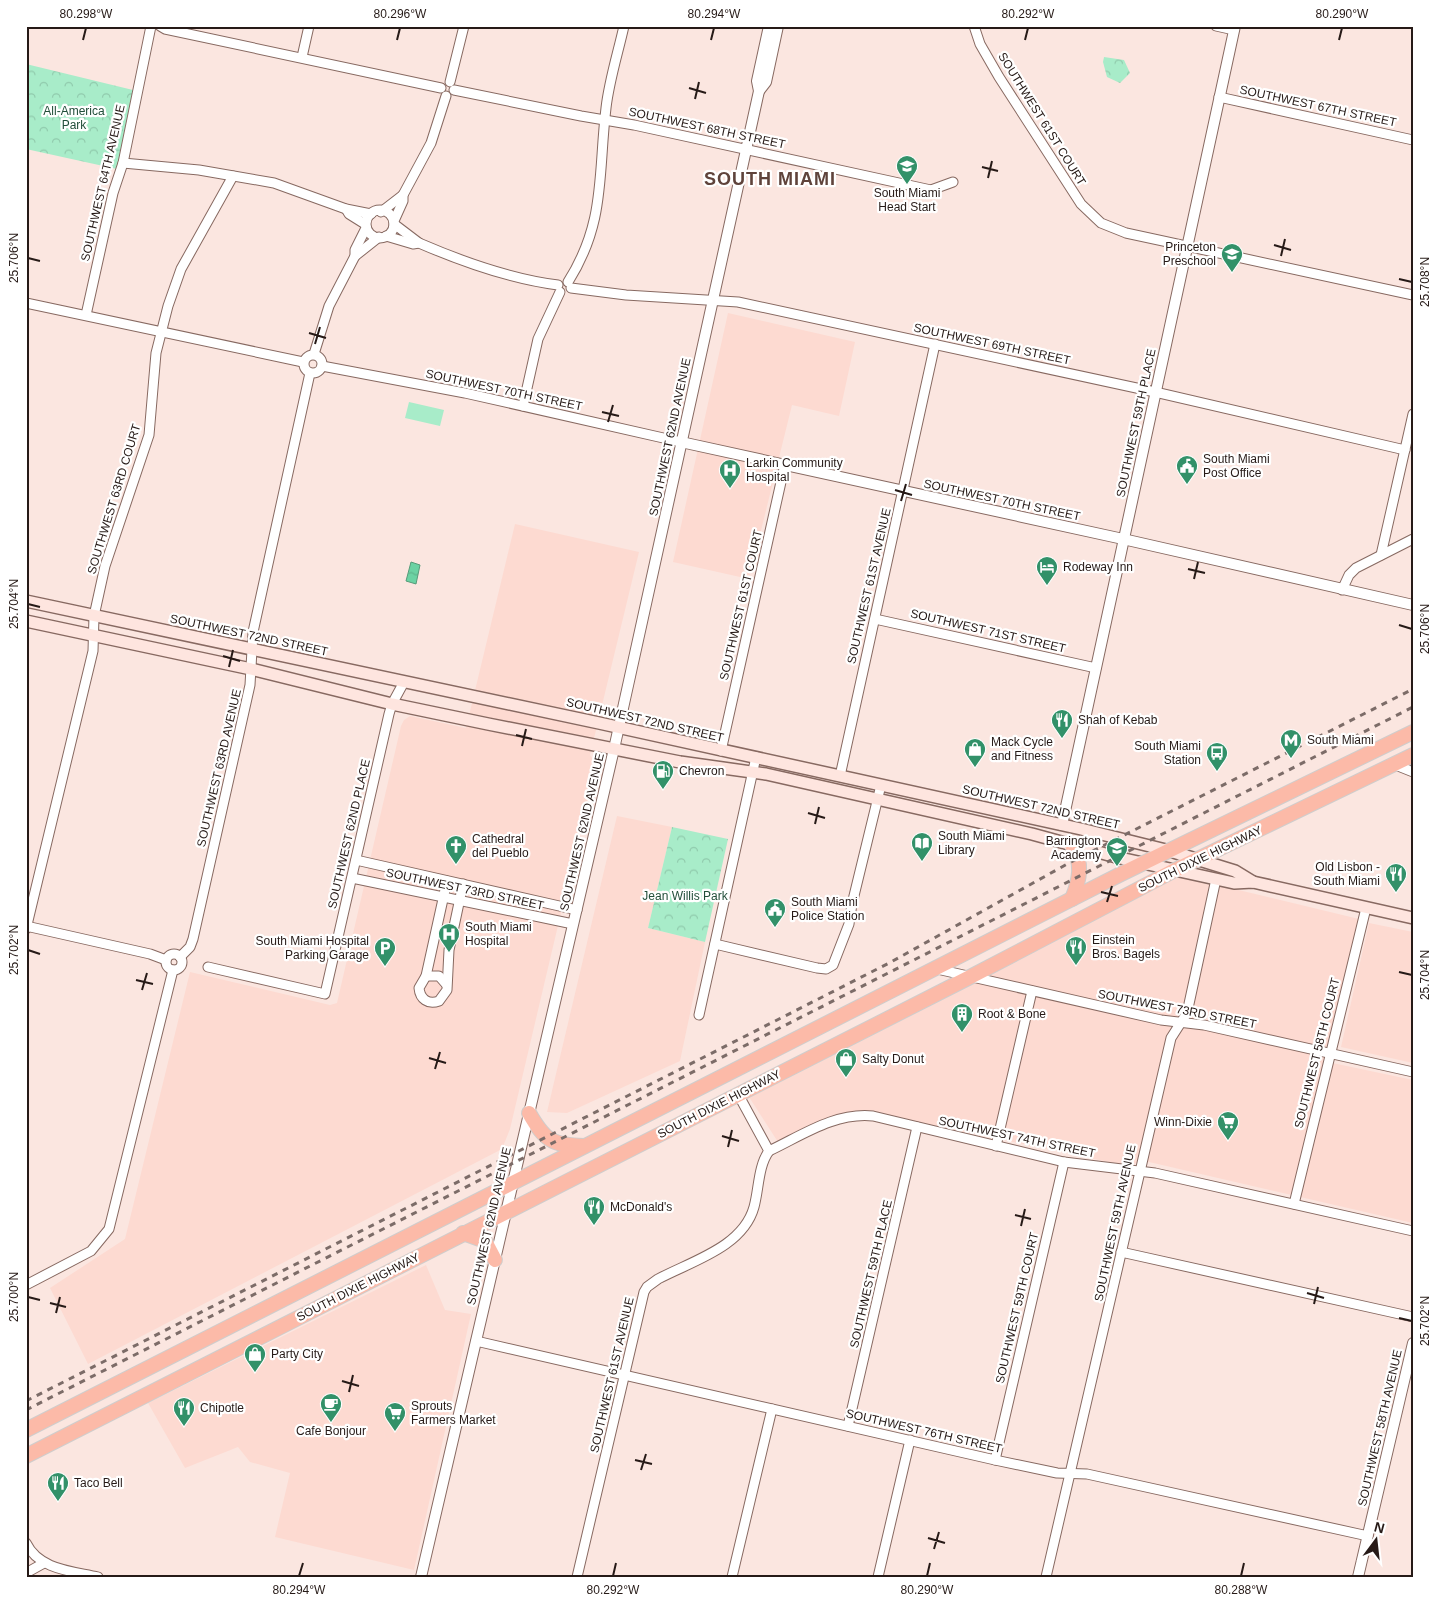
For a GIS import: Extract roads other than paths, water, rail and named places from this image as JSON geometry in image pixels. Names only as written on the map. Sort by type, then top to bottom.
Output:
[{"type":"highway","name":"SOUTH DIXIE HIGHWAY","points":[[26,1430],[1072,899],[1413,732]]},
{"type":"highway","name":"SOUTH DIXIE HIGHWAY","points":[[26,1456],[972,976],[1175,870],[1413,754]]},
{"type":"highway","points":[[1072,845],[1078,855],[1080,875],[1072,899]]},
{"type":"highway","points":[[706,1085],[720,1086],[738,1094],[746,1074],[757,1059]]},
{"type":"highway","points":[[529,1113],[541,1133],[555,1143],[585,1146]]},
{"type":"highway","points":[[463,1234],[475,1236],[484,1241],[495,1260]]},
{"type":"main road","name":"SOUTHWEST 72ND STREET","points":[[26,601],[756,757],[1062,825],[1170,851],[1235,872],[1253,882]]},
{"type":"main road","name":"SOUTHWEST 72ND STREET","points":[[26,621],[251,669],[392,704],[680,762],[752,772],[1032,834],[1175,870],[1234,883],[1253,882],[1413,918]]},
{"type":"main road","points":[[1032,834],[1051,834],[1058,831],[1062,825]]},
{"type":"street","name":"SOUTHWEST 64TH AVENUE","points":[[86,315],[113,193],[123,162],[151,26]]},
{"type":"street","points":[[160,26],[165,29],[302,57],[443,92]]},
{"type":"street","points":[[302,57],[309,26]]},
{"type":"street","points":[[123,162],[233,176],[287,187],[346,210],[371,214],[381,212],[403,195],[431,143],[443,92],[443,83],[452,86],[464,26]]},
{"type":"street","points":[[569,285],[585,251],[596,214],[602,175],[605,120],[624,26]]},
{"type":"street","name":"SOUTHWEST 62ND AVENUE","points":[[421,1577],[614,749],[759,91],[758,80],[769,26]]},
{"type":"street","name":"SOUTHWEST 62ND AVENUE","points":[[759,91],[766,82],[778,26]]},
{"type":"street","name":"SOUTHWEST 61ST COURT","points":[[974,26],[985,52],[1018,106],[1081,204],[1096,220],[1119,231],[1187,246]]},
{"type":"street","points":[[1216,26],[1234,28]]},
{"type":"street","name":"SOUTHWEST 59TH PLACE","points":[[1062,825],[1234,28]]},
{"type":"street","name":"SOUTHWEST 68TH STREET","points":[[452,86],[931,190],[953,182]]},
{"type":"street","name":"SOUTHWEST 67TH STREET","points":[[1219,98],[1413,140]]},
{"type":"street","name":"SOUTHWEST 63RD COURT","points":[[26,927],[92,651],[94,616],[110,548],[148,435],[156,353],[161,331],[181,269],[233,176]]},
{"type":"street","points":[[314,354],[332,298],[355,256],[391,233],[403,202],[403,195]]},
{"type":"street","points":[[346,210],[365,226],[372,235],[413,244],[419,243]]},
{"type":"street","points":[[381,212],[390,215],[394,222],[419,243],[480,266],[559,288],[538,339],[523,406]]},
{"type":"street","points":[[355,256],[355,250],[371,214]]},
{"type":"street","points":[[1187,246],[1413,295]]},
{"type":"street","name":"SOUTHWEST 69TH STREET","points":[[559,288],[566,293],[569,285],[635,296],[738,302],[1155,392],[1405,450]]},
{"type":"street","points":[[26,303],[304,362]]},
{"type":"street","name":"SOUTHWEST 61ST AVENUE","points":[[840,776],[934,344]]},
{"type":"street","points":[[314,354],[320,358],[322,366],[316,372],[310,373],[304,368],[304,362],[306,357],[314,354]]},
{"type":"street","name":"SOUTHWEST 70TH STREET","points":[[322,366],[464,393],[1413,605]]},
{"type":"street","name":"SOUTHWEST 63RD AVENUE","points":[[26,1285],[86,1254],[104,1238],[115,1214],[173,970],[181,966],[180,958],[190,947],[194,935],[237,748],[250,685],[253,632],[310,373]]},
{"type":"street","points":[[1381,555],[1413,414]]},
{"type":"street","name":"SOUTHWEST 61ST COURT","points":[[721,751],[785,464]]},
{"type":"street","points":[[1342,590],[1351,572],[1413,539]]},
{"type":"street","name":"SOUTHWEST 71ST STREET","points":[[875,619],[1096,668]]},
{"type":"street","name":"SOUTHWEST 62ND PLACE","points":[[208,967],[325,994],[392,704],[404,682]]},
{"type":"street","points":[[699,1015],[756,757]]},
{"type":"street","points":[[1393,764],[1413,772]]},
{"type":"street","points":[[715,944],[826,969],[835,963],[842,938],[849,924],[880,785]]},
{"type":"street","name":"SOUTHWEST 73RD STREET","points":[[356,860],[577,910]]},
{"type":"street","name":"SOUTHWEST 73RD STREET","points":[[352,878],[573,924]]},
{"type":"street","name":"SOUTHWEST 59TH AVENUE","points":[[1046,1577],[1071,1474],[1138,1171],[1171,1038],[1179,1022],[1187,1013],[1216,879]]},
{"type":"street","points":[[447,881],[426,976],[421,982],[419,990],[422,998],[429,1002],[439,1001],[444,997],[447,990],[449,950],[463,884]]},
{"type":"street","name":"SOUTHWEST 58TH COURT","points":[[1294,1204],[1366,908]]},
{"type":"street","points":[[26,927],[150,954],[166,960]]},
{"type":"street","points":[[166,960],[172,955],[180,958]]},
{"type":"street","points":[[166,960],[168,967],[173,970]]},
{"type":"street","name":"SOUTHWEST 73RD STREET","points":[[937,968],[1161,1020],[1204,1025],[1413,1072]]},
{"type":"street","points":[[426,976],[439,976],[446,984]]},
{"type":"street","points":[[996,1146],[1032,990]]},
{"type":"street","points":[[738,1094],[768,1151]]},
{"type":"street","name":"SOUTHWEST 74TH STREET","points":[[768,1151],[846,1116],[872,1116],[1064,1162],[1138,1171],[1413,1231]]},
{"type":"street","name":"SOUTHWEST 59TH PLACE","points":[[848,1426],[918,1127]]},
{"type":"street","name":"SOUTHWEST 61ST AVENUE","points":[[577,1577],[624,1375],[647,1287],[658,1279],[718,1248],[740,1232],[754,1208],[763,1162],[768,1151]]},
{"type":"street","name":"SOUTHWEST 59TH COURT","points":[[995,1460],[1064,1162]]},
{"type":"street","points":[[1121,1252],[1413,1317]]},
{"type":"street","name":"SOUTHWEST 76TH STREET","points":[[476,1340],[995,1460],[1058,1473],[1087,1474],[1368,1536]]},
{"type":"street","name":"SOUTHWEST 58TH AVENUE","points":[[1358,1577],[1413,1342]]},
{"type":"street","points":[[732,1577],[772,1409]]},
{"type":"street","points":[[878,1577],[910,1440]]},
{"type":"street","points":[[26,1543],[34,1555],[44,1563],[98,1577]]},
{"type":"street","points":[[26,1573],[44,1563]]},
{"type":"water","points":[[411,562],[420,565],[416,584],[406,581]]},
{"type":"railway","points":[[26,1401],[891,962],[1069,863],[1413,689]]},
{"type":"railway","points":[[26,1410],[1413,707]]},
{"type":"place","name":"South Miami Head Start","points":[[907,185]]},
{"type":"place","name":"Princeton Preschool","points":[[1232,273]]},
{"type":"place","name":"South Miami Post Office","points":[[1187,485]]},
{"type":"place","name":"Larkin Community Hospital","points":[[730,489]]},
{"type":"place","name":"Rodeway Inn","points":[[1047,586]]},
{"type":"place","name":"Shah of Kebab","points":[[1062,739]]},
{"type":"place","name":"South Miami","points":[[1291,759]]},
{"type":"place","name":"Mack Cycle and Fitness","points":[[975,768]]},
{"type":"place","name":"South Miami Station","points":[[1217,772]]},
{"type":"place","name":"Chevron","points":[[663,790]]},
{"type":"place","name":"South Miami Library","points":[[922,862]]},
{"type":"place","name":"Cathedral del Pueblo","points":[[456,865]]},
{"type":"place","name":"Barrington Academy","points":[[1117,867]]},
{"type":"place","name":"Old Lisbon - South Miami","points":[[1396,893]]},
{"type":"place","name":"South Miami Police Station","points":[[775,928]]},
{"type":"place","name":"South Miami Hospital","points":[[449,953]]},
{"type":"place","name":"Einstein Bros. Bagels","points":[[1076,966]]},
{"type":"place","name":"South Miami Hospital Parking Garage","points":[[385,967]]},
{"type":"place","name":"Root & Bone","points":[[962,1033]]},
{"type":"place","name":"Salty Donut","points":[[846,1078]]},
{"type":"place","name":"Winn-Dixie","points":[[1228,1141]]},
{"type":"place","name":"McDonald's","points":[[594,1226]]},
{"type":"place","name":"Party City","points":[[255,1373]]},
{"type":"place","name":"Cafe Bonjour","points":[[331,1423]]},
{"type":"place","name":"Chipotle","points":[[184,1427]]},
{"type":"place","name":"Sprouts Farmers Market","points":[[395,1432]]},
{"type":"place","name":"Taco Bell","points":[[58,1502]]},
{"type":"district","name":"SOUTH MIAMI","points":[[770,179]]},
{"type":"park label","name":"All-America Park","points":[[74,118]]},
{"type":"park label","name":"Jean Willis Park","points":[[685,896]]}]
